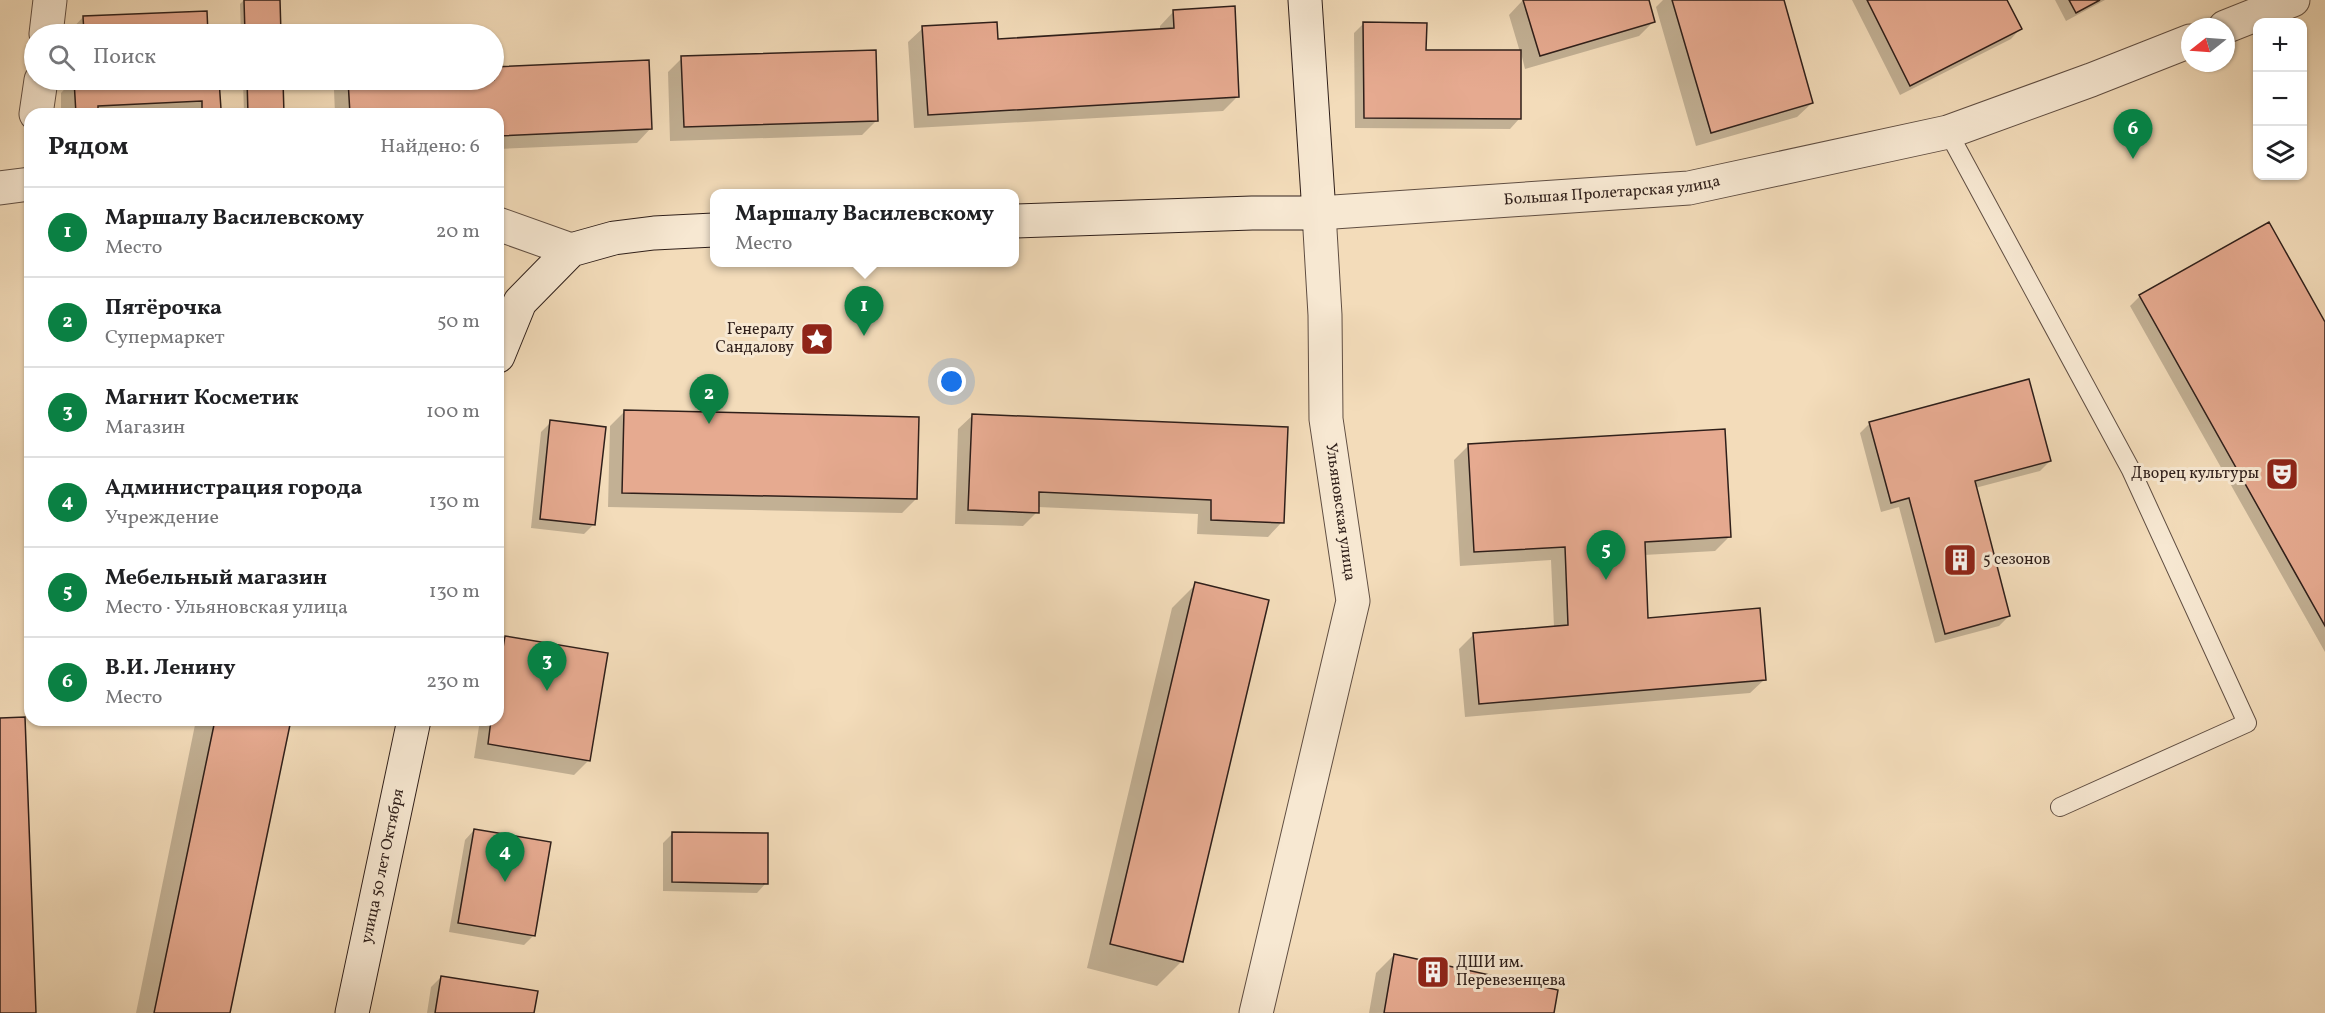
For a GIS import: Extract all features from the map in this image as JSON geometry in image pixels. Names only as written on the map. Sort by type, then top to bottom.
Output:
[{"type":"street","points":[[47,24],[50,0]]},
{"type":"street","name":"Ульяновская улица","points":[[1256,1013],[1353,600],[1326,419],[1319,213],[1305,0]]},
{"type":"street","points":[[2235,23],[2293,0]]},
{"type":"street","name":"Большая Пролетарская улица","points":[[1019,221],[1319,213],[1689,188],[1948,132],[2181,44]]},
{"type":"street","points":[[37,108],[39,90]]},
{"type":"street","points":[[504,226],[571,250]]},
{"type":"street","points":[[504,341],[520,302],[571,250],[634,235],[710,231]]},
{"type":"street","name":"улица 50 лет Октября","points":[[352,1013],[413,726]]},
{"type":"lane","points":[[1948,132],[2131,470],[2247,723],[2060,807]]},
{"type":"building","points":[[244,0],[280,0],[281,24],[245,24]]},
{"type":"building","points":[[1523,0],[1649,0],[1655,22],[1540,56]]},
{"type":"building","points":[[1672,0],[1784,0],[1813,103],[1711,133]]},
{"type":"building","points":[[1867,0],[2007,0],[2022,29],[1910,86]]},
{"type":"building","points":[[2069,0],[2100,0],[2076,13]]},
{"type":"building","points":[[1235,6],[1239,97],[928,115],[922,26],[997,22],[998,39],[1174,28],[1173,10]]},
{"type":"building","points":[[207,11],[208,24],[83,24],[83,16]]},
{"type":"building","points":[[1363,22],[1427,23],[1426,50],[1521,50],[1521,119],[1364,118]]},
{"type":"building","points":[[876,50],[878,121],[684,127],[681,56]]},
{"type":"building","points":[[649,60],[652,129],[504,136],[504,108],[350,108],[349,90],[504,90],[504,67]]},
{"type":"building","points":[[75,90],[220,90],[221,108],[202,108],[202,101],[76,108]]},
{"type":"building","points":[[247,90],[283,90],[284,108],[248,108]]},
{"type":"building","name":"Дворец культуры","points":[[2269,222],[2325,322],[2325,626],[2139,295]]},
{"type":"building","name":"5 сезонов","points":[[2029,379],[2051,461],[1975,481],[2010,616],[1945,634],[1909,498],[1891,503],[1869,422]]},
{"type":"building","points":[[624,410],[919,417],[917,499],[622,493]]},
{"type":"building","points":[[972,414],[1288,427],[1284,523],[1211,520],[1211,500],[1039,492],[1039,513],[968,510]]},
{"type":"building","points":[[550,420],[606,427],[595,525],[540,519]]},
{"type":"building","points":[[1725,429],[1731,537],[1645,542],[1648,618],[1760,608],[1766,680],[1479,704],[1473,633],[1568,625],[1565,547],[1474,552],[1468,444]]},
{"type":"building","points":[[1195,582],[1269,600],[1183,962],[1110,944]]},
{"type":"building","points":[[505,636],[608,653],[590,761],[488,744],[490,726],[504,726]]},
{"type":"building","points":[[24,717],[25,726],[36,1013],[0,1013],[0,718]]},
{"type":"building","points":[[214,726],[290,726],[230,1013],[154,1013]]},
{"type":"building","points":[[474,829],[551,842],[535,936],[458,923]]},
{"type":"building","points":[[672,832],[768,833],[768,884],[672,882]]},
{"type":"building","name":"ДШИ им. Перевезенцева","points":[[1394,954],[1558,990],[1554,1013],[1384,1013]]},
{"type":"building","points":[[441,976],[538,991],[534,1013],[435,1013]]},
{"type":"place","name":"В.И. Ленину","points":[[2133,159]]},
{"type":"place","name":"Маршалу Василевскому","points":[[864,336]]},
{"type":"place","name":"Генералу Сандалову","points":[[817,339]]},
{"type":"place","name":"Пятёрочка","points":[[709,424]]},
{"type":"place","name":"Дворец культуры","points":[[2282,474]]},
{"type":"place","name":"5 сезонов","points":[[1960,560]]},
{"type":"place","name":"Мебельный магазин","points":[[1606,580]]},
{"type":"place","name":"Магнит Косметик","points":[[547,691]]},
{"type":"place","name":"Администрация города","points":[[505,882]]},
{"type":"place","name":"ДШИ им. Перевезенцева","points":[[1433,972]]}]
